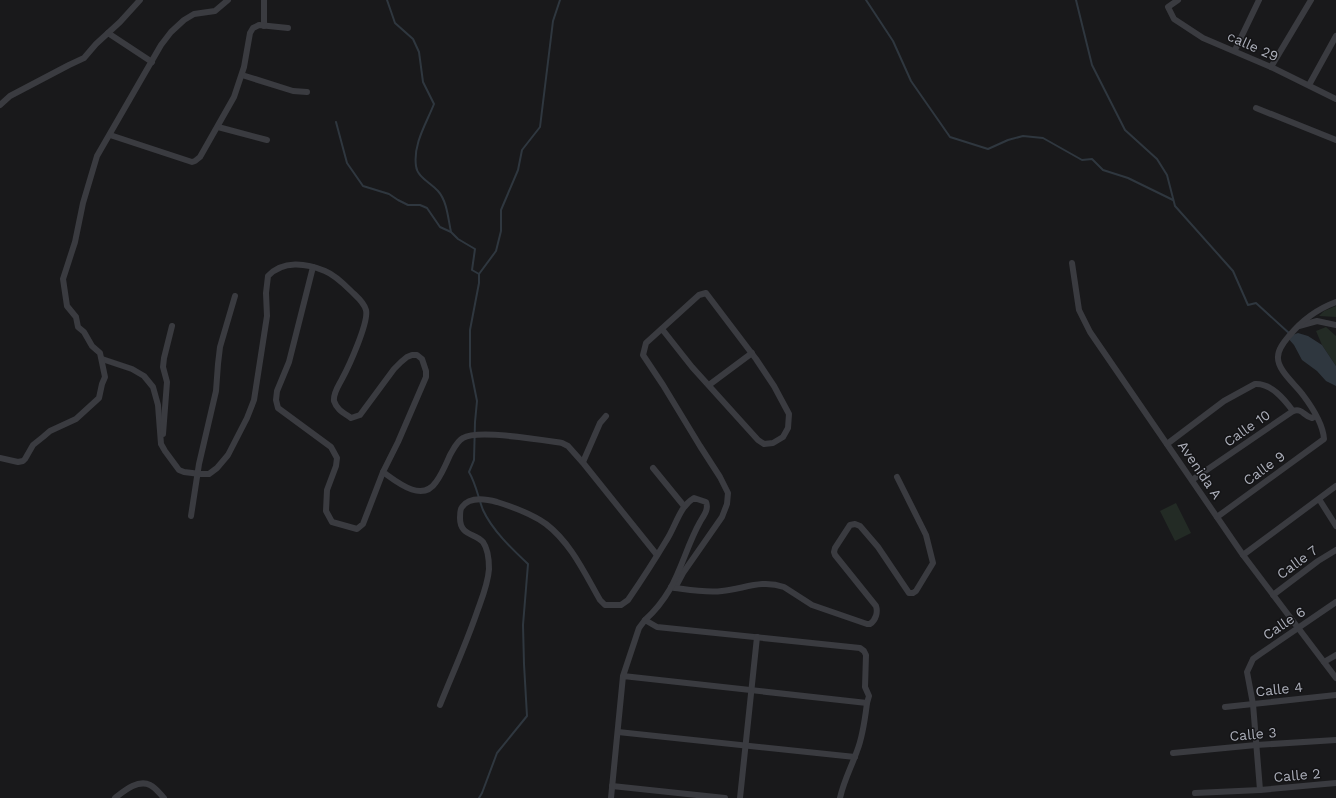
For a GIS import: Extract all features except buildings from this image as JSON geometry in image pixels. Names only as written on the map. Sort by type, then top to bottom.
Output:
[{"type":"street","points":[[0,105],[10,96],[84,58],[140,0]]},
{"type":"street","points":[[0,458],[18,462],[25,459],[33,445],[43,436],[50,431],[76,419],[99,398],[105,377],[102,359],[100,353],[92,346],[84,332],[78,327],[76,316],[67,306],[63,279],[75,242],[91,173],[97,156],[171,32],[184,20],[194,14],[215,11],[228,0]]},
{"type":"street","points":[[264,0],[264,26]]},
{"type":"street","name":"calle 29","points":[[1178,0],[1168,7],[1174,19],[1203,38],[1271,66],[1336,99]]},
{"type":"street","points":[[1235,50],[1259,0]]},
{"type":"street","points":[[1271,66],[1311,0]]},
{"type":"street","points":[[110,135],[192,162],[196,161],[218,127],[234,97],[242,75],[250,33],[253,28],[259,25],[288,28]]},
{"type":"street","points":[[108,33],[152,62]]},
{"type":"street","points":[[1309,86],[1336,36]]},
{"type":"street","points":[[242,75],[292,91],[307,92]]},
{"type":"street","points":[[1256,108],[1336,140]]},
{"type":"street","points":[[218,127],[267,140]]},
{"type":"street","name":"Avenida A","points":[[1072,263],[1079,310],[1084,321],[1243,555],[1336,678]]},
{"type":"street","points":[[102,359],[132,369],[144,376],[153,387],[158,405],[164,451],[179,470],[197,474],[209,474],[217,468],[228,455],[247,418],[254,400],[267,316],[266,293],[268,276],[277,268],[289,264],[298,264],[313,267],[326,271],[343,284],[364,304],[367,317],[343,378],[335,393],[334,399],[339,411],[351,418],[360,415],[394,368],[407,357],[412,355],[417,356],[422,359],[425,364],[426,377],[398,442],[383,472],[363,524],[357,529],[332,522],[326,511],[327,490],[336,466],[337,458],[330,447],[278,408],[276,400],[276,391],[289,362],[313,267]]},
{"type":"street","points":[[611,798],[623,676],[639,628],[673,587],[722,517],[727,504],[728,493],[720,477],[643,355],[646,343],[699,294],[706,293],[752,353],[774,386],[789,414],[788,428],[783,437],[773,443],[764,444],[758,440],[662,329]]},
{"type":"street","points":[[191,516],[197,474],[216,391],[220,347],[235,296]]},
{"type":"street","points":[[1168,444],[1224,401],[1255,384],[1260,384],[1275,391],[1293,411],[1298,409],[1312,418],[1316,416],[1303,395],[1279,366],[1277,358],[1279,350],[1286,339],[1312,313],[1336,302]]},
{"type":"street","points":[[1299,326],[1317,321],[1336,325]]},
{"type":"street","points":[[162,444],[167,388],[163,366],[172,326]]},
{"type":"street","points":[[709,385],[752,353]]},
{"type":"street","name":"Calle 10","points":[[1192,480],[1293,411]]},
{"type":"street","points":[[583,462],[600,423],[606,416]]},
{"type":"street","name":"Calle 9","points":[[1217,517],[1324,438],[1316,416]]},
{"type":"street","points":[[383,472],[401,484],[413,490],[420,491],[430,488],[436,483],[453,449],[461,439],[469,436],[491,434],[562,443],[568,446],[583,462],[657,555]]},
{"type":"street","points":[[653,468],[684,506]]},
{"type":"street","points":[[673,587],[692,590],[721,591],[756,584],[778,585],[784,587],[812,605],[870,624],[873,622],[877,612],[876,606],[834,552],[850,525],[855,524],[860,526],[878,547],[909,593],[913,593],[916,590],[933,563],[926,535],[897,477]]},
{"type":"street","points":[[1243,555],[1336,486]]},
{"type":"street","points":[[440,705],[474,620],[487,580],[489,568],[487,549],[483,542],[465,532],[460,523],[462,507],[470,501],[485,499],[509,506],[546,524],[563,541],[578,562],[600,600],[605,605],[621,605],[628,600],[667,540],[684,506],[694,498],[706,502],[707,505],[704,515],[689,542],[673,587]]},
{"type":"street","points":[[1319,499],[1336,526]]},
{"type":"street","name":"Calle 7","points":[[1273,595],[1312,565],[1336,550]]},
{"type":"street","name":"Calle 6","points":[[1253,704],[1247,672],[1248,666],[1252,659],[1336,602]]},
{"type":"street","points":[[645,620],[657,627],[860,648],[864,651],[866,655],[865,687],[868,696],[866,718],[855,757],[844,783],[840,798]]},
{"type":"street","points":[[740,798],[757,637]]},
{"type":"street","points":[[1324,662],[1336,655]]},
{"type":"street","points":[[623,676],[867,703]]},
{"type":"street","name":"Calle 4","points":[[1225,706],[1336,695]]},
{"type":"street","points":[[1253,704],[1260,790]]},
{"type":"street","points":[[618,732],[855,757]]},
{"type":"street","name":"Calle 3","points":[[1173,753],[1256,745],[1336,740]]},
{"type":"street","points":[[115,798],[137,784],[144,783],[154,787],[164,798]]},
{"type":"street","name":"Calle 2","points":[[1195,793],[1260,790],[1336,783]]},
{"type":"street","points":[[612,786],[725,798]]},
{"type":"shaded area","points":[[1336,306],[1336,317],[1319,316],[1324,311]]},
{"type":"shaded area","points":[[1326,327],[1336,336],[1336,366],[1322,345],[1316,331]]},
{"type":"shaded area","points":[[1298,333],[1308,336],[1322,345],[1336,366],[1336,386],[1326,381],[1317,371],[1302,360],[1294,345],[1287,337]]},
{"type":"shaded area","points":[[1176,503],[1191,533],[1175,541],[1160,511]]},
{"type":"waterway","points":[[387,0],[395,23],[413,39],[419,52],[423,82],[434,104],[418,142],[416,150],[416,166],[422,177],[441,195],[447,210],[451,232]]},
{"type":"waterway","points":[[479,798],[497,753],[527,716],[523,625],[528,564],[515,552],[492,525],[483,510],[469,472],[474,460],[477,401],[470,366],[470,330],[479,283],[479,274],[496,251],[501,231],[501,210],[518,170],[522,150],[540,127],[553,21],[560,0]]},
{"type":"waterway","points":[[866,0],[893,41],[911,81],[950,137],[988,149],[1008,140],[1023,136],[1043,138],[1082,160],[1092,159],[1103,170],[1128,178],[1173,200]]},
{"type":"waterway","points":[[1076,0],[1092,65],[1125,130],[1157,159],[1167,175],[1175,206],[1233,271],[1248,305],[1256,303],[1290,334]]},
{"type":"waterway","points":[[336,122],[347,163],[363,186],[389,194],[408,205],[420,205],[427,208],[440,227],[451,232],[458,239],[475,249],[472,270],[479,274]]}]
